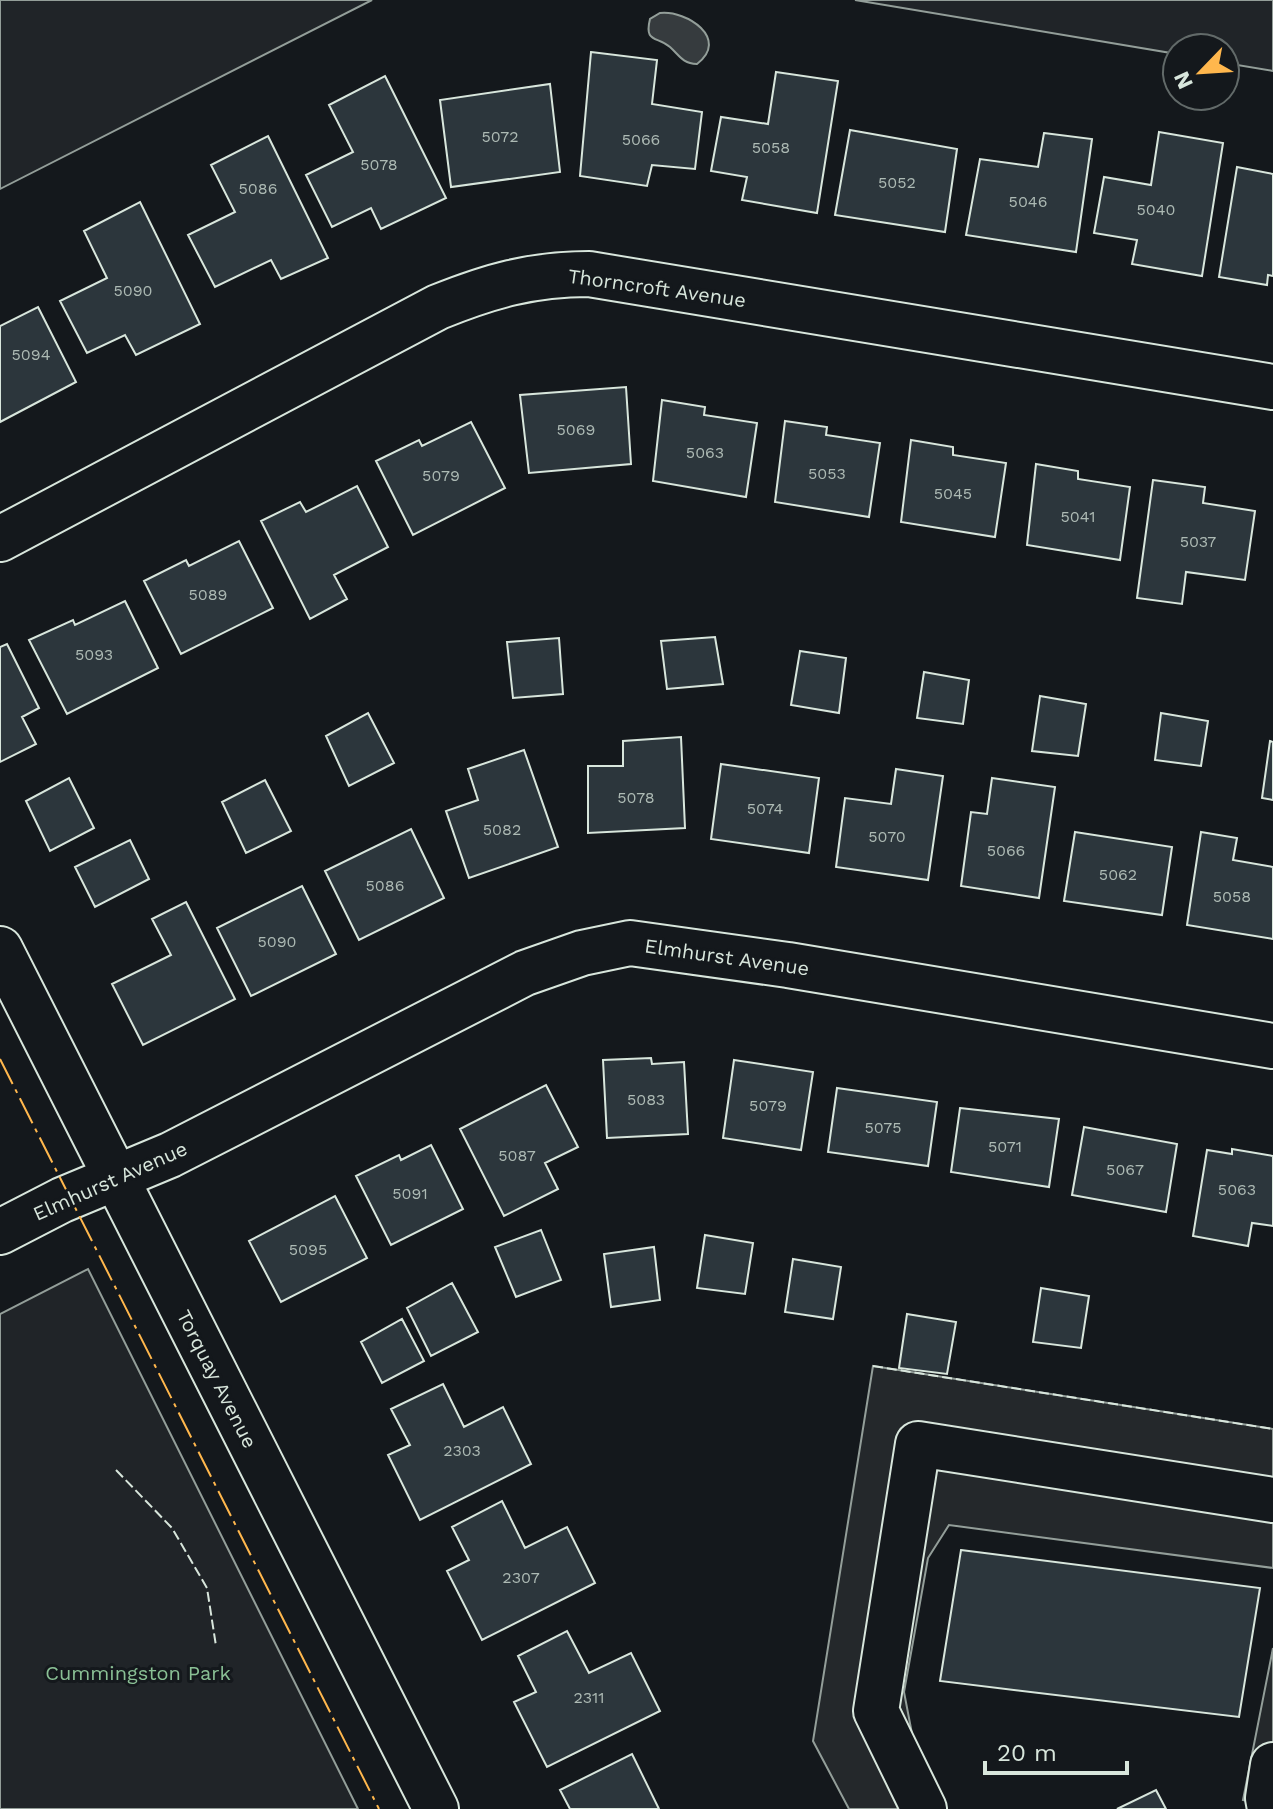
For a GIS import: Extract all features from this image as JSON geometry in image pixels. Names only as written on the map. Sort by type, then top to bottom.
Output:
[{"type":"street","name":"Thorncroft Avenue","points":[[0,539],[438,307],[511,281],[549,274],[589,274],[1273,387]]},
{"type":"street","name":"Elmhurst Avenue","points":[[0,1232],[62,1200],[170,1155],[525,973],[582,953],[630,943],[788,965],[1273,1046]]},
{"type":"street","name":"Torquay Avenue","points":[[0,949],[436,1809]]},
{"type":"street","points":[[924,1809],[876,1711],[918,1444],[1273,1500]]},
{"type":"street","points":[[1270,1809],[1268,1798],[1273,1765]]},
{"type":"green space","points":[[0,0],[372,0],[0,189]]},
{"type":"green space","points":[[855,0],[1273,0],[1273,71],[1241,66],[1241,32],[1161,32],[1161,51]]},
{"type":"green space","name":"Cummingston Park","points":[[88,1269],[358,1809],[0,1809],[0,1314]]},
{"type":"shaded area","points":[[660,13],[682,16],[701,28],[707,36],[709,45],[706,55],[697,64],[685,61],[670,47],[650,36],[650,19]]},
{"type":"shaded area","points":[[873,1366],[1273,1429],[1273,1568],[949,1525],[928,1558],[904,1692],[913,1739],[946,1809],[849,1809],[813,1741]]},
{"type":"shaded area","points":[[1273,1648],[1273,1807],[1243,1800]]},
{"type":"building","points":[[591,52],[657,60],[652,104],[702,112],[695,169],[652,165],[647,186],[580,176]]},
{"type":"building","points":[[776,72],[838,81],[817,213],[742,200],[747,177],[711,171],[721,117],[768,124]]},
{"type":"building","points":[[385,76],[446,198],[381,229],[371,208],[332,227],[306,175],[353,152],[329,105]]},
{"type":"building","points":[[550,84],[560,172],[451,187],[440,100]]},
{"type":"building","points":[[850,130],[957,149],[945,232],[835,215]]},
{"type":"building","points":[[1159,132],[1223,143],[1202,276],[1132,264],[1137,240],[1094,233],[1104,177],[1151,185]]},
{"type":"building","points":[[1044,133],[1092,139],[1076,252],[966,235],[980,159],[1038,167]]},
{"type":"building","points":[[268,136],[328,258],[281,279],[271,260],[215,287],[188,235],[235,212],[211,165]]},
{"type":"building","points":[[1237,167],[1273,174],[1273,276],[1268,275],[1267,285],[1219,277]]},
{"type":"building","points":[[140,202],[200,324],[136,355],[125,335],[87,353],[60,301],[107,278],[84,231]]},
{"type":"building","points":[[38,307],[76,382],[0,422],[0,326]]},
{"type":"building","points":[[626,387],[631,464],[529,473],[520,395]]},
{"type":"building","points":[[662,400],[705,407],[704,415],[757,423],[746,497],[653,481]]},
{"type":"building","points":[[785,421],[827,427],[826,435],[880,443],[869,517],[775,502]]},
{"type":"building","points":[[471,422],[505,488],[413,535],[376,461],[419,440],[422,446]]},
{"type":"building","points":[[911,440],[953,447],[953,455],[1006,463],[995,537],[901,522]]},
{"type":"building","points":[[1036,464],[1078,471],[1078,479],[1130,487],[1120,560],[1027,545]]},
{"type":"building","points":[[1153,480],[1205,487],[1203,503],[1255,511],[1245,580],[1186,572],[1182,604],[1137,598]]},
{"type":"building","points":[[357,486],[388,547],[334,575],[347,599],[310,619],[261,521],[300,502],[306,512]]},
{"type":"building","points":[[239,541],[273,608],[181,654],[144,581],[186,560],[189,566]]},
{"type":"building","points":[[125,601],[158,668],[67,714],[29,640],[73,620],[75,625]]},
{"type":"building","points":[[715,637],[723,684],[667,689],[661,641]]},
{"type":"building","points":[[559,638],[563,694],[513,698],[507,642]]},
{"type":"building","points":[[7,644],[39,708],[22,717],[36,744],[0,762],[0,647]]},
{"type":"building","points":[[800,651],[846,658],[839,713],[791,705]]},
{"type":"building","points":[[924,672],[969,680],[963,724],[917,718]]},
{"type":"building","points":[[1040,696],[1086,704],[1078,756],[1032,751]]},
{"type":"building","points":[[368,713],[394,763],[349,786],[326,736]]},
{"type":"building","points":[[1161,713],[1208,721],[1201,766],[1155,760]]},
{"type":"building","points":[[681,737],[685,828],[588,833],[588,766],[623,766],[623,741]]},
{"type":"building","points":[[1270,741],[1273,742],[1273,800],[1262,798]]},
{"type":"building","points":[[524,750],[558,847],[469,878],[446,811],[478,800],[468,769]]},
{"type":"building","points":[[721,764],[819,778],[809,853],[711,839]]},
{"type":"building","points":[[896,769],[943,776],[928,880],[836,867],[845,798],[891,804]]},
{"type":"building","points":[[69,778],[94,828],[50,851],[26,801]]},
{"type":"building","points":[[992,778],[1055,787],[1039,898],[961,886],[971,812],[987,814]]},
{"type":"building","points":[[265,780],[291,831],[246,853],[222,802]]},
{"type":"building","points":[[411,829],[444,898],[359,940],[325,871]]},
{"type":"building","points":[[1075,832],[1172,847],[1162,915],[1064,901]]},
{"type":"building","points":[[1201,832],[1237,838],[1233,860],[1273,867],[1273,939],[1187,925]]},
{"type":"building","points":[[130,840],[149,879],[95,907],[75,867]]},
{"type":"building","points":[[302,886],[336,954],[251,996],[217,928]]},
{"type":"building","points":[[186,902],[235,999],[143,1045],[112,984],[171,955],[152,919]]},
{"type":"building","points":[[651,1058],[652,1064],[684,1062],[688,1134],[607,1138],[603,1060]]},
{"type":"building","points":[[734,1060],[813,1072],[801,1150],[723,1138]]},
{"type":"building","points":[[546,1085],[578,1147],[545,1163],[558,1189],[504,1216],[460,1129]]},
{"type":"building","points":[[837,1088],[937,1102],[928,1166],[828,1152]]},
{"type":"building","points":[[960,1108],[1059,1119],[1049,1187],[951,1172]]},
{"type":"building","points":[[1084,1127],[1177,1144],[1166,1212],[1072,1195]]},
{"type":"building","points":[[431,1145],[463,1209],[391,1245],[356,1176],[399,1155],[401,1160]]},
{"type":"building","points":[[1232,1149],[1273,1156],[1273,1226],[1252,1223],[1248,1246],[1193,1236],[1207,1150],[1232,1154]]},
{"type":"building","points":[[335,1196],[367,1258],[281,1302],[249,1241]]},
{"type":"building","points":[[541,1230],[561,1280],[516,1297],[495,1247]]},
{"type":"building","points":[[705,1235],[753,1243],[745,1294],[697,1288]]},
{"type":"building","points":[[654,1247],[660,1300],[611,1307],[604,1254]]},
{"type":"building","points":[[793,1259],[841,1267],[833,1319],[785,1312]]},
{"type":"building","points":[[452,1283],[478,1332],[431,1356],[407,1308]]},
{"type":"building","points":[[1041,1288],[1089,1296],[1081,1348],[1033,1342]]},
{"type":"building","points":[[907,1314],[956,1322],[947,1374],[899,1368]]},
{"type":"building","points":[[402,1319],[424,1361],[382,1383],[361,1342]]},
{"type":"building","points":[[443,1384],[464,1427],[503,1407],[531,1464],[420,1520],[388,1455],[410,1445],[391,1409]]},
{"type":"building","points":[[502,1501],[525,1548],[567,1527],[595,1583],[482,1640],[447,1571],[469,1560],[452,1527]]},
{"type":"building","points":[[961,1550],[1260,1588],[1239,1717],[940,1681]]},
{"type":"building","points":[[567,1631],[589,1673],[631,1653],[660,1711],[547,1767],[514,1702],[536,1692],[518,1656]]},
{"type":"building","points":[[632,1754],[659,1809],[570,1809],[560,1790]]},
{"type":"building","points":[[1156,1790],[1166,1809],[1117,1809]]},
{"type":"fence","points":[[873,1366],[1273,1429]]},
{"type":"fence","points":[[116,1470],[172,1528],[207,1588],[216,1646]]},
{"type":"power","points":[[0,1059],[379,1809]]}]
